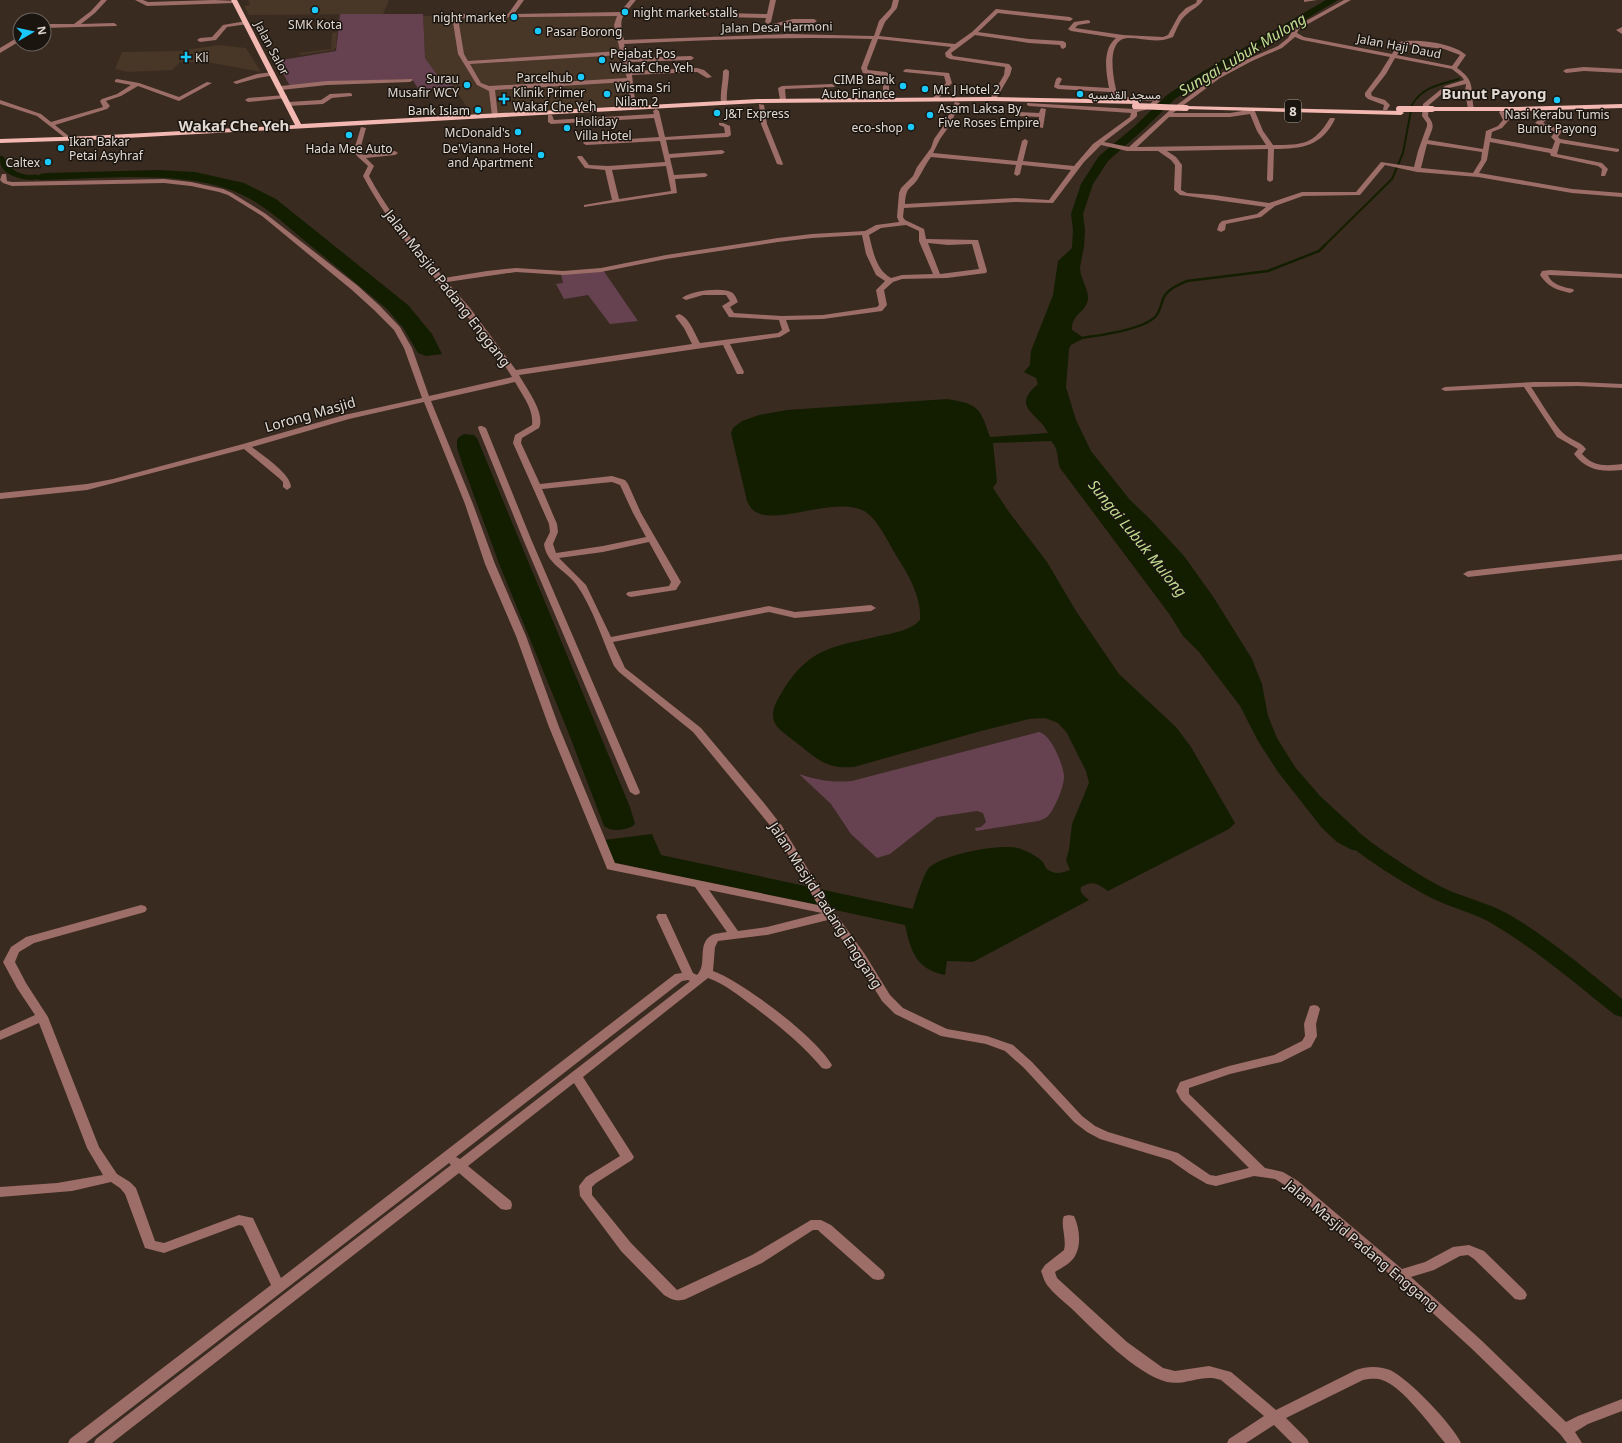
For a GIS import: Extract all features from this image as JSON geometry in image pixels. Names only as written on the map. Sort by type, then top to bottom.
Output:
[{"type":"main road","name":"Jalan Salor","points":[[234,0],[281,88],[299,126]]},
{"type":"main road","name":"8","points":[[0,146],[211,135],[495,116],[783,100],[1116,100],[1136,106]]},
{"type":"main road","name":"8","points":[[656,113],[761,105],[833,103],[1187,106],[1385,109],[1400,111]]},
{"type":"main road","name":"8","points":[[1187,106],[1252,111],[1548,112],[1621,108]]},
{"type":"main road","name":"8","points":[[1433,111],[1606,106],[1621,108]]},
{"type":"main road","name":"Jalan Salor","points":[[290,108],[298,116]]},
{"type":"main road","points":[[247,128],[286,123],[291,119],[290,108]]},
{"type":"main road","points":[[298,116],[311,124],[361,126]]},
{"type":"main road","points":[[298,116],[301,123],[299,126]]},
{"type":"main road","name":"8","points":[[0,141],[69,139],[247,128],[361,126],[551,119]]},
{"type":"main road","points":[[211,135],[288,130],[299,126],[314,128],[424,124]]},
{"type":"street","points":[[76,25],[93,12],[104,0]]},
{"type":"street","points":[[138,0],[147,4],[234,0]]},
{"type":"street","points":[[510,16],[521,0]]},
{"type":"street","points":[[633,0],[621,14],[617,25],[629,73],[634,108]]},
{"type":"street","points":[[766,37],[773,0]]},
{"type":"street","points":[[886,100],[886,74],[864,70],[869,52],[876,39],[882,21],[894,8],[896,0],[891,0]]},
{"type":"street","points":[[1088,22],[1076,23],[1071,29],[1122,37],[1157,39],[1169,38],[1179,19],[1189,8],[1198,4],[1200,0]]},
{"type":"street","points":[[1306,1],[1314,0]]},
{"type":"street","points":[[1129,149],[1168,114],[1218,77],[1250,60],[1280,47],[1294,34],[1296,28],[1348,0]]},
{"type":"street","points":[[993,99],[1007,75],[1009,68],[1008,65],[952,58],[948,53],[974,33],[994,13],[999,11],[1070,19]]},
{"type":"street","points":[[621,14],[455,16],[461,54],[479,84],[490,88],[630,80]]},
{"type":"street","points":[[683,14],[769,16]]},
{"type":"street","points":[[768,26],[793,21],[814,21]]},
{"type":"street","points":[[200,40],[214,39],[226,26],[246,23]]},
{"type":"street","points":[[52,26],[114,25]]},
{"type":"street","points":[[974,33],[1029,41],[1063,43],[1063,47]]},
{"type":"street","name":"Jalan Haji Daud","points":[[1294,34],[1302,38],[1454,68],[1468,81]]},
{"type":"street","name":"Jalan Desa Harmoni","points":[[621,42],[766,37],[919,41],[956,46]]},
{"type":"street","points":[[1029,104],[1043,106],[1150,107],[1157,101],[1153,99],[1116,100],[1109,61],[1111,45],[1114,40],[1122,37]]},
{"type":"street","points":[[0,51],[12,43]]},
{"type":"street","points":[[1385,109],[1387,105],[1385,103],[1370,98],[1368,93],[1383,74],[1401,43],[1450,48],[1461,52],[1463,55],[1454,68]]},
{"type":"street","points":[[466,63],[624,53]]},
{"type":"street","points":[[626,60],[691,58]]},
{"type":"street","points":[[1566,71],[1584,69],[1622,72]]},
{"type":"street","points":[[629,73],[697,70],[702,71],[709,77]]},
{"type":"street","points":[[724,103],[723,92],[726,85],[726,71]]},
{"type":"street","points":[[906,71],[947,74],[949,83],[935,99]]},
{"type":"street","points":[[236,82],[257,76],[273,74]]},
{"type":"street","points":[[1059,79],[1056,86],[1058,87],[1113,90]]},
{"type":"street","points":[[281,88],[327,83],[410,80]]},
{"type":"street","points":[[117,81],[137,84],[179,99],[209,83]]},
{"type":"street","points":[[1417,170],[1430,123],[1425,116],[1426,104],[1447,87],[1468,81],[1471,109]]},
{"type":"street","points":[[51,124],[105,108],[107,106],[103,101],[104,100],[119,95],[137,84]]},
{"type":"street","points":[[783,100],[781,88],[784,87],[832,86]]},
{"type":"street","points":[[490,88],[492,92],[495,116]]},
{"type":"street","points":[[290,108],[323,102],[330,96],[350,95]]},
{"type":"street","points":[[248,100],[285,97]]},
{"type":"street","points":[[0,102],[39,115],[69,139]]},
{"type":"street","points":[[937,276],[923,241],[922,230],[902,221],[900,217],[902,193],[904,188],[916,177],[920,167],[930,155],[957,103]]},
{"type":"street","points":[[761,105],[764,124],[780,164]]},
{"type":"street","points":[[1041,127],[1043,106]]},
{"type":"street","points":[[901,206],[1015,200],[1051,202],[1087,153],[1104,143],[1132,118],[1134,116],[1136,106]]},
{"type":"street","points":[[1168,114],[1230,115],[1252,111],[1260,131],[1271,148],[1270,180]]},
{"type":"street","points":[[1475,175],[1482,165],[1491,129],[1500,127],[1506,120],[1506,117],[1502,112]]},
{"type":"street","points":[[1548,112],[1548,115],[1538,123],[1558,130],[1559,132],[1554,137],[1558,141],[1617,150]]},
{"type":"street","points":[[551,119],[656,113],[675,191],[673,193],[586,206]]},
{"type":"street","points":[[1019,114],[1042,115]]},
{"type":"street","points":[[1104,143],[1129,149],[1294,147],[1319,139],[1327,130],[1332,119]]},
{"type":"street","points":[[586,143],[728,135],[727,126],[721,124]]},
{"type":"street","name":"Jalan Masjid Padang Enggang","points":[[361,126],[357,150],[359,155],[371,166],[366,176],[378,199],[412,247],[478,324],[515,376],[533,406],[537,419],[536,426],[516,440],[554,529],[548,543],[550,551],[562,567],[577,580],[593,606],[614,658],[622,670],[682,717],[711,745],[778,828],[828,912],[893,1006],[914,1019],[945,1033],[987,1040],[1009,1048],[1028,1065],[1078,1120],[1091,1129],[1123,1142],[1174,1156],[1207,1179],[1216,1181],[1244,1173],[1261,1172],[1278,1175],[1293,1184],[1400,1275],[1476,1344],[1565,1430],[1575,1443]]},
{"type":"street","points":[[1488,140],[1555,152]]},
{"type":"street","points":[[1017,174],[1025,141]]},
{"type":"street","points":[[1558,141],[1553,155],[1600,164],[1606,169],[1603,175]]},
{"type":"street","points":[[1425,142],[1486,151]]},
{"type":"street","points":[[1160,149],[1178,162],[1180,166],[1177,190],[1181,193],[1217,196],[1272,205]]},
{"type":"street","points":[[666,156],[722,152]]},
{"type":"street","points":[[361,157],[395,153]]},
{"type":"street","points":[[930,155],[1075,168]]},
{"type":"street","points":[[580,157],[587,168],[669,164]]},
{"type":"street","points":[[1221,230],[1224,222],[1259,216],[1272,205],[1302,194],[1358,194],[1383,163],[1417,170],[1475,175],[1572,191],[1622,195]]},
{"type":"street","points":[[608,168],[616,201]]},
{"type":"street","points":[[4,175],[4,182],[12,184],[164,181],[198,186],[230,194],[264,215],[355,288],[397,329],[408,348],[426,398],[469,504],[490,564],[522,636],[554,727],[611,866],[828,912]]},
{"type":"street","points":[[672,177],[705,175]]},
{"type":"street","points":[[441,281],[487,273],[516,270],[563,273],[601,270],[666,257],[778,240],[812,236],[866,233],[883,226],[907,223]]},
{"type":"street","points":[[866,233],[870,254],[880,275],[890,280]]},
{"type":"street","points":[[686,298],[702,293],[728,293],[731,294],[734,302],[726,306],[732,315],[782,318],[823,317],[879,310],[883,305],[880,290],[890,280],[902,277],[983,272],[975,242],[923,241]]},
{"type":"street","points":[[1570,291],[1552,286],[1548,283],[1544,275],[1545,273],[1622,276]]},
{"type":"street","points":[[679,316],[688,328],[696,346]]},
{"type":"street","name":"Lorong Masjid","points":[[0,496],[87,487],[114,481],[246,446],[318,424],[515,376],[696,346],[784,334],[786,331],[782,318]]},
{"type":"street","points":[[726,343],[740,372]]},
{"type":"street","points":[[1444,389],[1586,383],[1622,386]]},
{"type":"street","points":[[1526,385],[1560,435],[1565,439],[1579,444],[1582,449],[1578,454],[1591,466],[1603,469],[1622,468]]},
{"type":"street","points":[[482,428],[527,539],[635,792]]},
{"type":"street","points":[[246,446],[283,478],[287,487]]},
{"type":"street","points":[[537,487],[612,480],[622,482],[676,582],[675,586],[668,590],[631,594]]},
{"type":"street","points":[[553,556],[603,549],[652,539]]},
{"type":"street","points":[[1468,574],[1622,557]]},
{"type":"street","points":[[608,640],[763,610],[777,610],[795,615],[871,608]]},
{"type":"street","points":[[700,884],[735,935]]},
{"type":"street","points":[[141,909],[50,933],[30,940],[15,950],[9,962],[42,1017],[93,1148],[104,1167],[131,1192],[150,1244],[164,1248],[239,1220],[248,1222],[279,1287]]},
{"type":"street","points":[[101,1443],[575,1075],[708,968],[708,952],[710,943],[721,936],[782,928],[828,912]]},
{"type":"street","points":[[662,917],[698,976]]},
{"type":"street","points":[[75,1443],[680,977],[698,976],[730,984],[812,1047],[826,1065]]},
{"type":"street","points":[[1261,1172],[1185,1097],[1182,1093],[1182,1089],[1184,1085],[1229,1070],[1277,1059],[1307,1044],[1311,1036],[1310,1024],[1314,1009]]},
{"type":"street","points":[[0,1036],[42,1017]]},
{"type":"street","points":[[575,1075],[628,1157],[591,1180],[585,1186],[586,1196],[626,1247],[669,1291],[675,1295],[681,1295],[757,1259],[811,1225],[816,1224],[826,1229],[878,1275]]},
{"type":"street","points":[[448,1155],[506,1205]]},
{"type":"street","points":[[0,1192],[94,1182],[112,1176]]},
{"type":"street","points":[[1069,1220],[1073,1236],[1073,1247],[1066,1258],[1048,1270],[1051,1281],[1117,1342],[1160,1374],[1177,1377],[1209,1370],[1217,1371],[1226,1376],[1275,1417],[1302,1443]]},
{"type":"street","points":[[1400,1275],[1429,1266],[1458,1251],[1469,1250],[1479,1255],[1520,1295]]},
{"type":"street","points":[[1234,1443],[1275,1417],[1350,1378],[1373,1372],[1386,1375],[1400,1384],[1426,1409],[1454,1443]]},
{"type":"street","points":[[1565,1430],[1583,1420],[1622,1405]]},
{"type":"shaded area","name":"SMK Kota","points":[[248,0],[389,0],[383,14],[249,15],[244,6],[250,5]]},
{"type":"shaded area","points":[[340,14],[423,14],[425,58],[438,76],[446,75],[453,86],[419,90],[412,79],[328,82],[290,86],[276,61],[336,51]]},
{"type":"shaded area","points":[[621,14],[618,18],[634,105],[472,115],[446,75],[438,76],[425,58],[423,16]]},
{"type":"shaded area","points":[[337,32],[336,48],[334,48],[335,50],[300,55],[299,53],[331,49],[332,33]]},
{"type":"shaded area","name":"Kli","points":[[218,45],[246,48],[261,72],[212,63],[180,62],[172,70],[128,72],[115,69],[122,52],[179,51]]},
{"type":"shaded area","points":[[603,270],[638,321],[610,324],[588,295],[564,299],[556,284],[563,283],[561,274]]},
{"type":"shaded area","points":[[1039,732],[1048,738],[1056,751],[1062,766],[1064,777],[1062,787],[1053,810],[1047,817],[1038,821],[976,831],[975,828],[981,827],[986,822],[983,813],[977,811],[937,817],[890,854],[877,858],[851,834],[831,804],[799,774],[812,778],[838,782],[852,781]]},
{"type":"water","points":[[159,170],[195,172],[244,183],[276,199],[408,305],[432,334],[442,354],[426,356],[418,353],[404,329],[387,309],[278,218],[239,193],[206,183],[183,179],[110,177],[37,179],[40,174],[47,173]]},
{"type":"water","points":[[1078,247],[1082,251],[1080,269],[1088,299],[1085,308],[1076,317],[1072,325],[1072,330],[1084,338],[1071,345],[1069,349],[1066,387],[1076,420],[1091,451],[1130,500],[1150,519],[1184,556],[1214,598],[1252,659],[1262,684],[1268,716],[1277,738],[1295,767],[1320,796],[1357,830],[1368,845],[1364,851],[1352,850],[1337,842],[1322,828],[1278,772],[1258,741],[1240,706],[1199,652],[1183,636],[1170,615],[1061,469],[1056,449],[1051,441],[993,443],[997,482],[993,488],[1009,512],[1047,562],[1076,611],[1119,674],[1176,727],[1191,747],[1235,823],[1229,829],[1108,891],[1101,886],[1092,883],[1081,887],[1081,893],[1089,900],[973,962],[947,961],[945,975],[927,968],[916,958],[905,925],[612,862],[604,840],[652,834],[661,855],[913,909],[919,889],[928,869],[934,864],[945,859],[972,851],[1013,847],[1035,856],[1042,861],[1050,871],[1061,873],[1070,870],[1066,860],[1069,850],[1072,824],[1089,783],[1086,771],[1067,733],[1058,723],[1045,718],[1029,719],[854,767],[832,766],[820,760],[786,734],[776,724],[773,718],[773,711],[776,703],[782,692],[803,665],[814,656],[826,650],[851,642],[894,633],[908,628],[920,620],[919,605],[907,574],[880,529],[872,517],[867,513],[855,508],[840,506],[774,516],[762,514],[752,509],[747,501],[731,433],[733,428],[742,421],[759,415],[787,410],[947,399],[972,405],[980,413],[990,437],[1048,433],[1026,405],[1026,399],[1030,392],[1038,384],[1036,378],[1024,372],[1030,365],[1031,351],[1053,295],[1058,261],[1071,249]]},
{"type":"water","points":[[464,434],[474,435],[477,438],[630,807],[635,824],[629,828],[615,830],[604,826],[569,734],[500,566],[463,466],[457,448],[457,440]]},
{"type":"waterway","name":"Sungai Lubuk Mulong","points":[[1072,271],[1078,247],[1079,230],[1077,214],[1087,184],[1103,159],[1139,128],[1171,97],[1196,80],[1333,0]]},
{"type":"waterway","points":[[1324,246],[1392,179],[1403,153],[1412,105],[1416,99],[1432,87],[1459,79]]},
{"type":"waterway","points":[[0,158],[7,169],[15,175],[38,177]]},
{"type":"waterway","points":[[1082,338],[1121,331],[1150,321],[1156,316],[1167,293],[1173,288],[1187,281],[1268,271],[1319,251],[1324,246]]},
{"type":"waterway","name":"Sungai Lubuk Mulong","points":[[1348,833],[1367,849],[1427,888],[1446,897],[1479,908],[1502,920],[1544,947],[1622,1010]]},
{"type":"place","name":"SMK Kota","points":[[315,10]]},
{"type":"place","name":"night market stalls","points":[[625,12]]},
{"type":"place","name":"night market","points":[[514,17]]},
{"type":"place","name":"Pasar Borong","points":[[538,31]]},
{"type":"place","name":"Kli","points":[[186,57]]},
{"type":"place","name":"Pejabat Pos Wakaf Che Yeh","points":[[602,60]]},
{"type":"place","name":"Parcelhub","points":[[581,77]]},
{"type":"place","name":"Surau Musafir WCY","points":[[467,85]]},
{"type":"place","name":"CIMB Bank Auto Finance","points":[[903,86]]},
{"type":"place","name":"Mr. J Hotel 2","points":[[925,89]]},
{"type":"place","name":"Wisma Sri Nilam 2","points":[[607,94]]},
{"type":"place","name":"مسجد القدسيه","points":[[1080,94]]},
{"type":"place","name":"Klinik Primer Wakaf Che Yeh","points":[[504,99]]},
{"type":"place","name":"Nasi Kerabu Tumis Bunut Payong","points":[[1557,100]]},
{"type":"place","name":"Bank Islam","points":[[478,110]]},
{"type":"place","name":"J&T Express","points":[[717,113]]},
{"type":"place","name":"Asam Laksa By Five Roses Empire","points":[[930,115]]},
{"type":"place","name":"eco-shop","points":[[911,127]]},
{"type":"place","name":"Holiday Villa Hotel","points":[[567,128]]},
{"type":"place","name":"McDonald's","points":[[518,132]]},
{"type":"place","name":"Hada Mee Auto","points":[[349,135]]},
{"type":"place","name":"Ikan Bakar Petai Asyhraf","points":[[61,148]]},
{"type":"place","name":"De'Vianna Hotel and Apartment","points":[[541,155]]},
{"type":"place","name":"Caltex","points":[[48,162]]},
{"type":"district","name":"Bunut Payong","points":[[1494,93]]},
{"type":"district","name":"Wakaf Che Yeh","points":[[234,125]]}]
